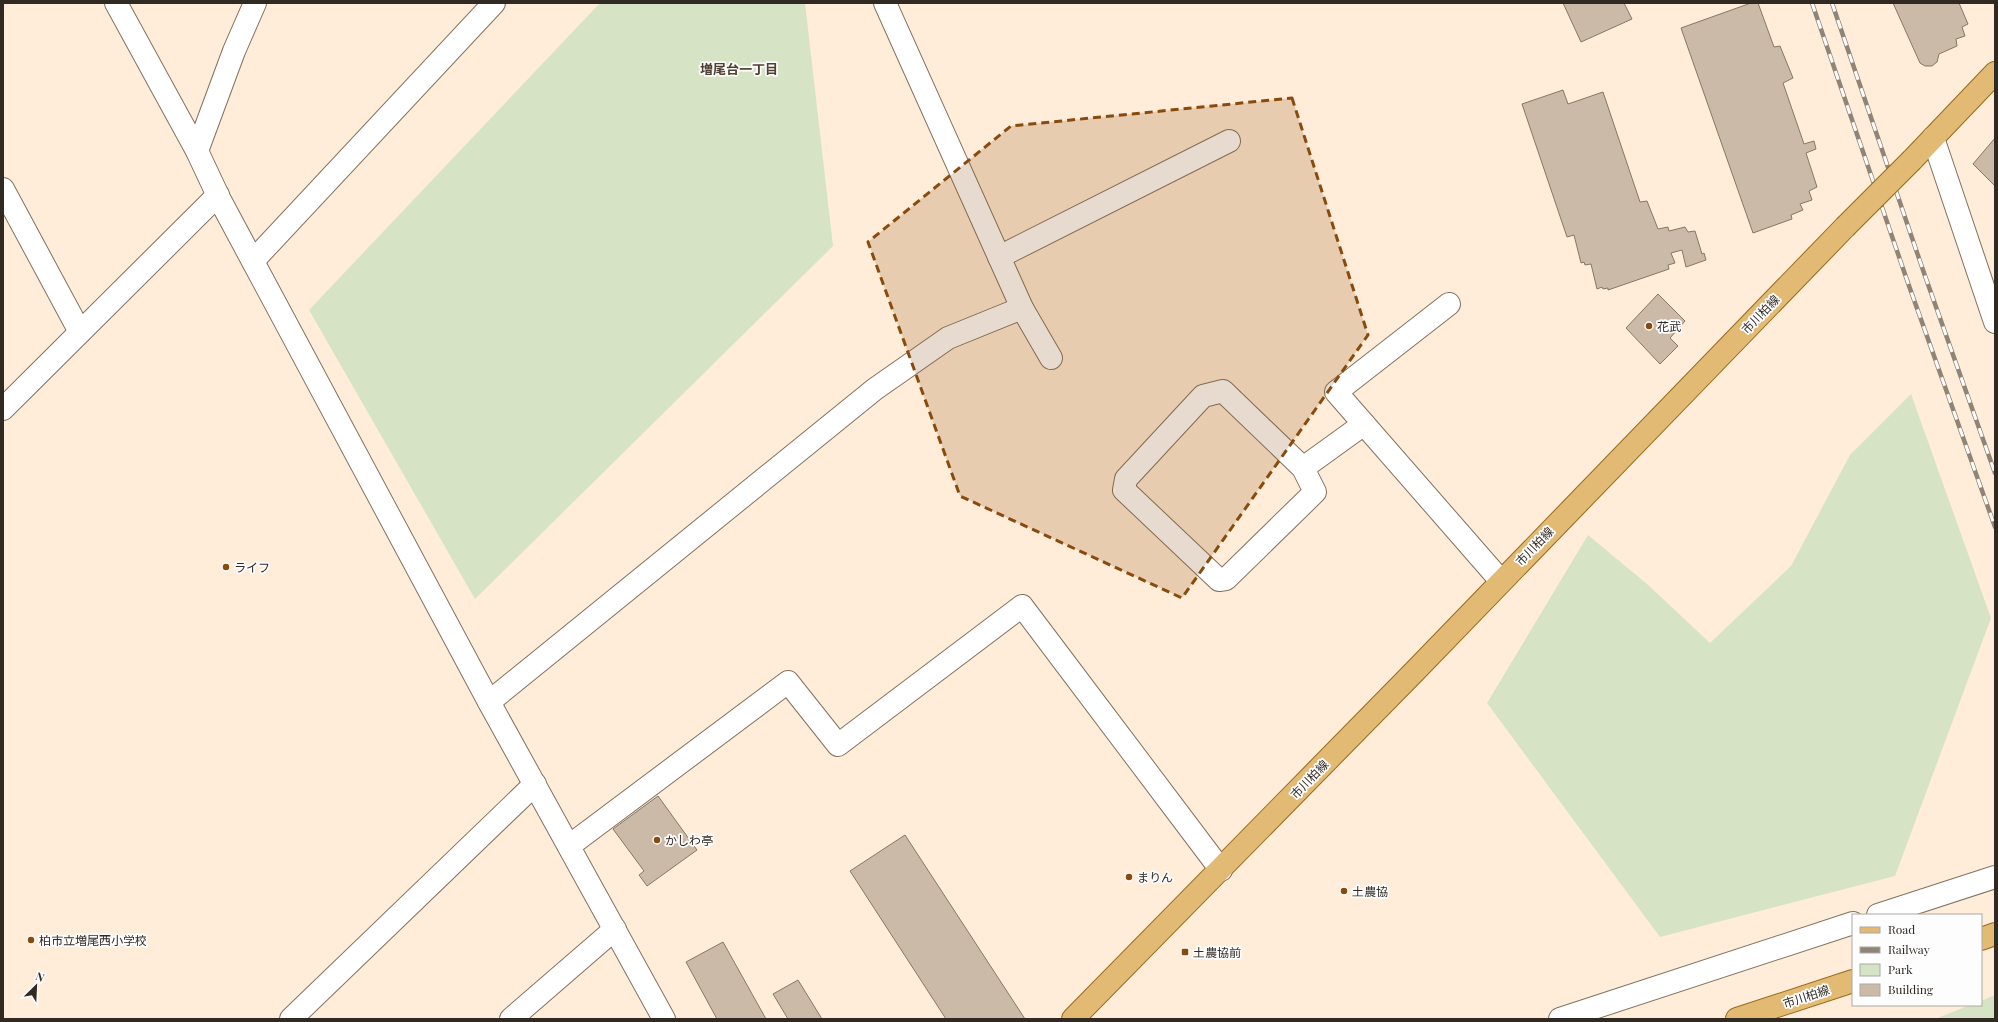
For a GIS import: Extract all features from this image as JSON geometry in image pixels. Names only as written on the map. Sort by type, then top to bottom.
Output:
[{"type":"main road","name":"市川柏線","points":[[1073,1019],[1221,870],[1995,73]]},
{"type":"main road","points":[[1982,939],[1995,934]]},
{"type":"main road","name":"市川柏線","points":[[1737,1019],[1852,981]]},
{"type":"street","points":[[116,3],[197,151],[218,195],[489,702],[664,1019]]},
{"type":"street","points":[[197,151],[234,51],[255,3]]},
{"type":"street","points":[[253,260],[494,3]]},
{"type":"street","points":[[885,3],[1022,308],[1051,358]]},
{"type":"street","points":[[1933,138],[1995,322]]},
{"type":"street","points":[[999,257],[1229,141]]},
{"type":"street","points":[[3,409],[218,195]]},
{"type":"street","points":[[4,196],[80,332]]},
{"type":"street","points":[[1449,304],[1336,392],[1501,581]]},
{"type":"street","points":[[489,702],[875,389],[948,338],[1022,308]]},
{"type":"street","points":[[1223,392],[1303,468],[1315,492],[1226,579],[1219,580],[1124,490],[1126,479],[1203,396],[1223,392]]},
{"type":"street","points":[[1303,468],[1364,424]]},
{"type":"street","points":[[569,846],[788,682],[838,745],[1022,606],[1221,870]]},
{"type":"street","points":[[291,1019],[535,784]]},
{"type":"street","points":[[1881,914],[1995,877]]},
{"type":"street","points":[[1560,1019],[1852,923]]},
{"type":"street","points":[[511,1019],[615,929]]},
{"type":"highlighted area","points":[[1292,98],[1368,335],[1182,598],[960,496],[868,242],[1011,126]]},
{"type":"green space","points":[[600,3],[805,3],[833,246],[475,599],[309,310]]},
{"type":"green space","points":[[1911,394],[1991,618],[1895,876],[1660,937],[1487,703],[1588,535],[1647,584],[1710,643],[1791,566],[1850,455]]},
{"type":"green space","points":[[1995,995],[1995,1019],[1935,1019],[1968,1006],[1982,1006],[1982,1001]]},
{"type":"building","points":[[1563,3],[1624,3],[1632,19],[1581,42]]},
{"type":"building","points":[[1751,3],[1758,3],[1774,47],[1780,46],[1793,78],[1783,83],[1804,144],[1814,141],[1816,149],[1806,153],[1817,187],[1809,191],[1812,200],[1800,204],[1803,210],[1791,215],[1792,219],[1753,233],[1681,28]]},
{"type":"building","points":[[1893,3],[1959,3],[1968,24],[1962,27],[1965,36],[1956,39],[1957,46],[1939,54],[1937,62],[1932,66],[1925,66],[1920,63]]},
{"type":"building","points":[[1563,90],[1568,104],[1603,92],[1640,202],[1647,201],[1658,229],[1668,227],[1669,231],[1685,227],[1688,232],[1695,231],[1702,254],[1704,253],[1706,260],[1686,267],[1682,250],[1671,253],[1675,263],[1668,265],[1669,269],[1608,290],[1608,288],[1603,289],[1602,287],[1597,289],[1591,264],[1585,265],[1584,262],[1581,263],[1574,235],[1567,237],[1522,104]]},
{"type":"building","points":[[1995,138],[1995,186],[1973,164]]},
{"type":"building","points":[[1658,294],[1685,321],[1670,338],[1678,346],[1660,364],[1626,328]]},
{"type":"building","points":[[658,796],[697,850],[647,886],[639,875],[644,871],[613,829]]},
{"type":"building","points":[[905,835],[1025,1019],[946,1019],[850,871]]},
{"type":"building","points":[[723,942],[766,1019],[717,1019],[686,962]]},
{"type":"building","points":[[798,980],[822,1019],[788,1019],[773,994]]},
{"type":"railway","points":[[1812,3],[1908,283],[1995,527]]},
{"type":"railway","points":[[1832,3],[1924,273],[1995,473]]},
{"type":"place","name":"花武","points":[[1649,326]]},
{"type":"place","name":"ライフ","points":[[226,567]]},
{"type":"place","name":"かしわ亭","points":[[657,840]]},
{"type":"place","name":"まりん","points":[[1129,877]]},
{"type":"place","name":"土農協","points":[[1344,891]]},
{"type":"place","name":"柏市立増尾西小学校","points":[[31,940]]},
{"type":"place","name":"土農協前","points":[[1185,952]]},
{"type":"district","name":"増尾台一丁目","points":[[739,68]]}]
